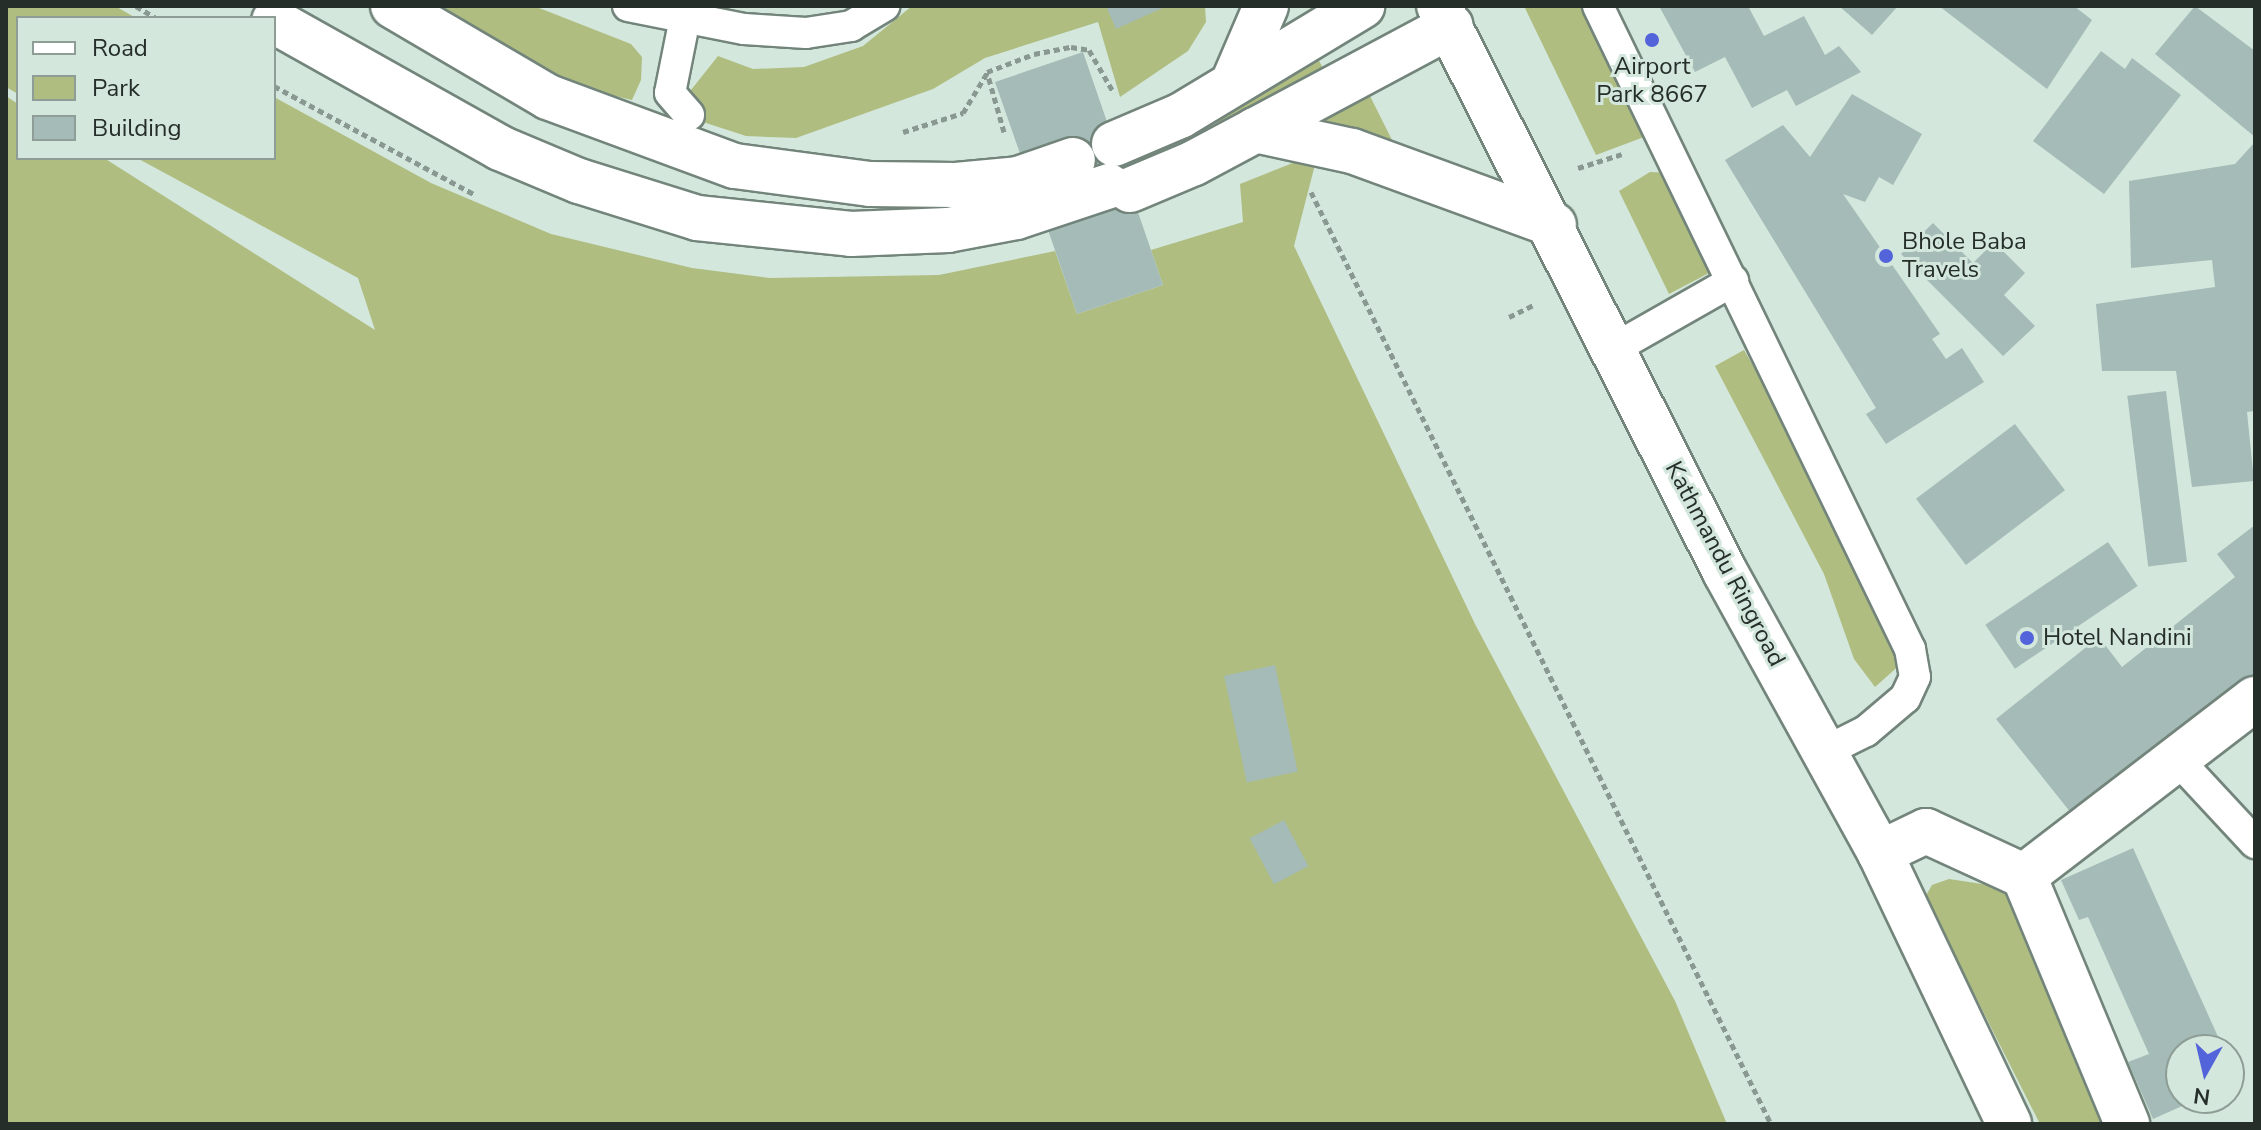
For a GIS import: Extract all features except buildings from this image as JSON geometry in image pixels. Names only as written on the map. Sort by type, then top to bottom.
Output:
[{"type":"main road","points":[[248,6],[266,16]]},
{"type":"main road","points":[[393,6],[548,97],[735,166],[870,184],[956,185],[1018,179],[1073,160]]},
{"type":"main road","points":[[1233,83],[1266,6]]},
{"type":"main road","points":[[1118,173],[1233,83],[1362,6]]},
{"type":"main road","points":[[276,21],[500,148],[579,181],[697,218],[851,234],[948,230],[1016,217],[1118,173],[1255,130],[1445,16]]},
{"type":"main road","name":"Kathmandu Ringroad","points":[[1445,16],[1554,225],[1725,572],[1880,853],[2009,1124]]},
{"type":"main road","points":[[1255,130],[1352,151],[1554,225]]},
{"type":"main road","points":[[2024,876],[2255,699]]},
{"type":"main road","points":[[1880,853],[1926,831],[2024,876],[2127,1124]]},
{"type":"lane","points":[[628,6],[685,18],[806,33],[851,26],[884,6]]},
{"type":"lane","points":[[1598,6],[1910,649],[1915,677],[1905,698],[1866,731],[1826,751]]},
{"type":"lane","points":[[685,18],[670,93],[689,115]]},
{"type":"lane","points":[[1615,348],[1733,281]]},
{"type":"lane","points":[[2177,759],[2255,843]]},
{"type":"path","points":[[1531,183],[1665,141]]},
{"type":"path","points":[[1307,183],[1771,1124]]},
{"type":"green space","points":[[6,6],[115,6],[132,16],[16,16],[16,93],[6,87]]},
{"type":"green space","points":[[412,6],[534,6],[631,44],[642,57],[641,80],[632,100],[559,83]]},
{"type":"green space","points":[[912,6],[1205,6],[1206,22],[1188,51],[1120,97],[1098,22],[985,58],[933,89],[796,138],[746,136],[703,122],[693,108],[691,90],[718,56],[753,69],[804,67],[863,46]]},
{"type":"green space","points":[[1524,6],[1600,6],[1660,131],[1596,155]]},
{"type":"green space","points":[[1318,59],[1324,70],[1221,125],[1214,120],[1214,111]]},
{"type":"green space","points":[[1369,94],[1398,152],[1343,126],[1297,125]]},
{"type":"green space","points":[[6,96],[16,103],[16,160],[107,160],[375,330],[358,278],[141,160],[276,160],[276,98],[431,183],[551,234],[692,268],[769,278],[939,275],[1055,251],[1077,314],[1163,285],[1151,250],[1243,222],[1240,184],[1318,153],[1294,246],[1475,624],[1675,1001],[1727,1124],[6,1124]]},
{"type":"green space","points":[[1650,172],[1673,173],[1716,261],[1709,273],[1669,294],[1619,191]]},
{"type":"green space","points":[[1744,350],[1839,512],[1902,663],[1875,687],[1854,659],[1824,574],[1715,366]]},
{"type":"green space","points":[[1949,879],[2002,887],[2019,898],[2121,1124],[2040,1124],[1925,897],[1932,885]]},
{"type":"place","name":"Airport Park 8667","points":[[1652,40]]},
{"type":"place","name":"Bhole Baba Travels","points":[[1886,256]]},
{"type":"place","name":"Hotel Nandini","points":[[2027,638]]}]
